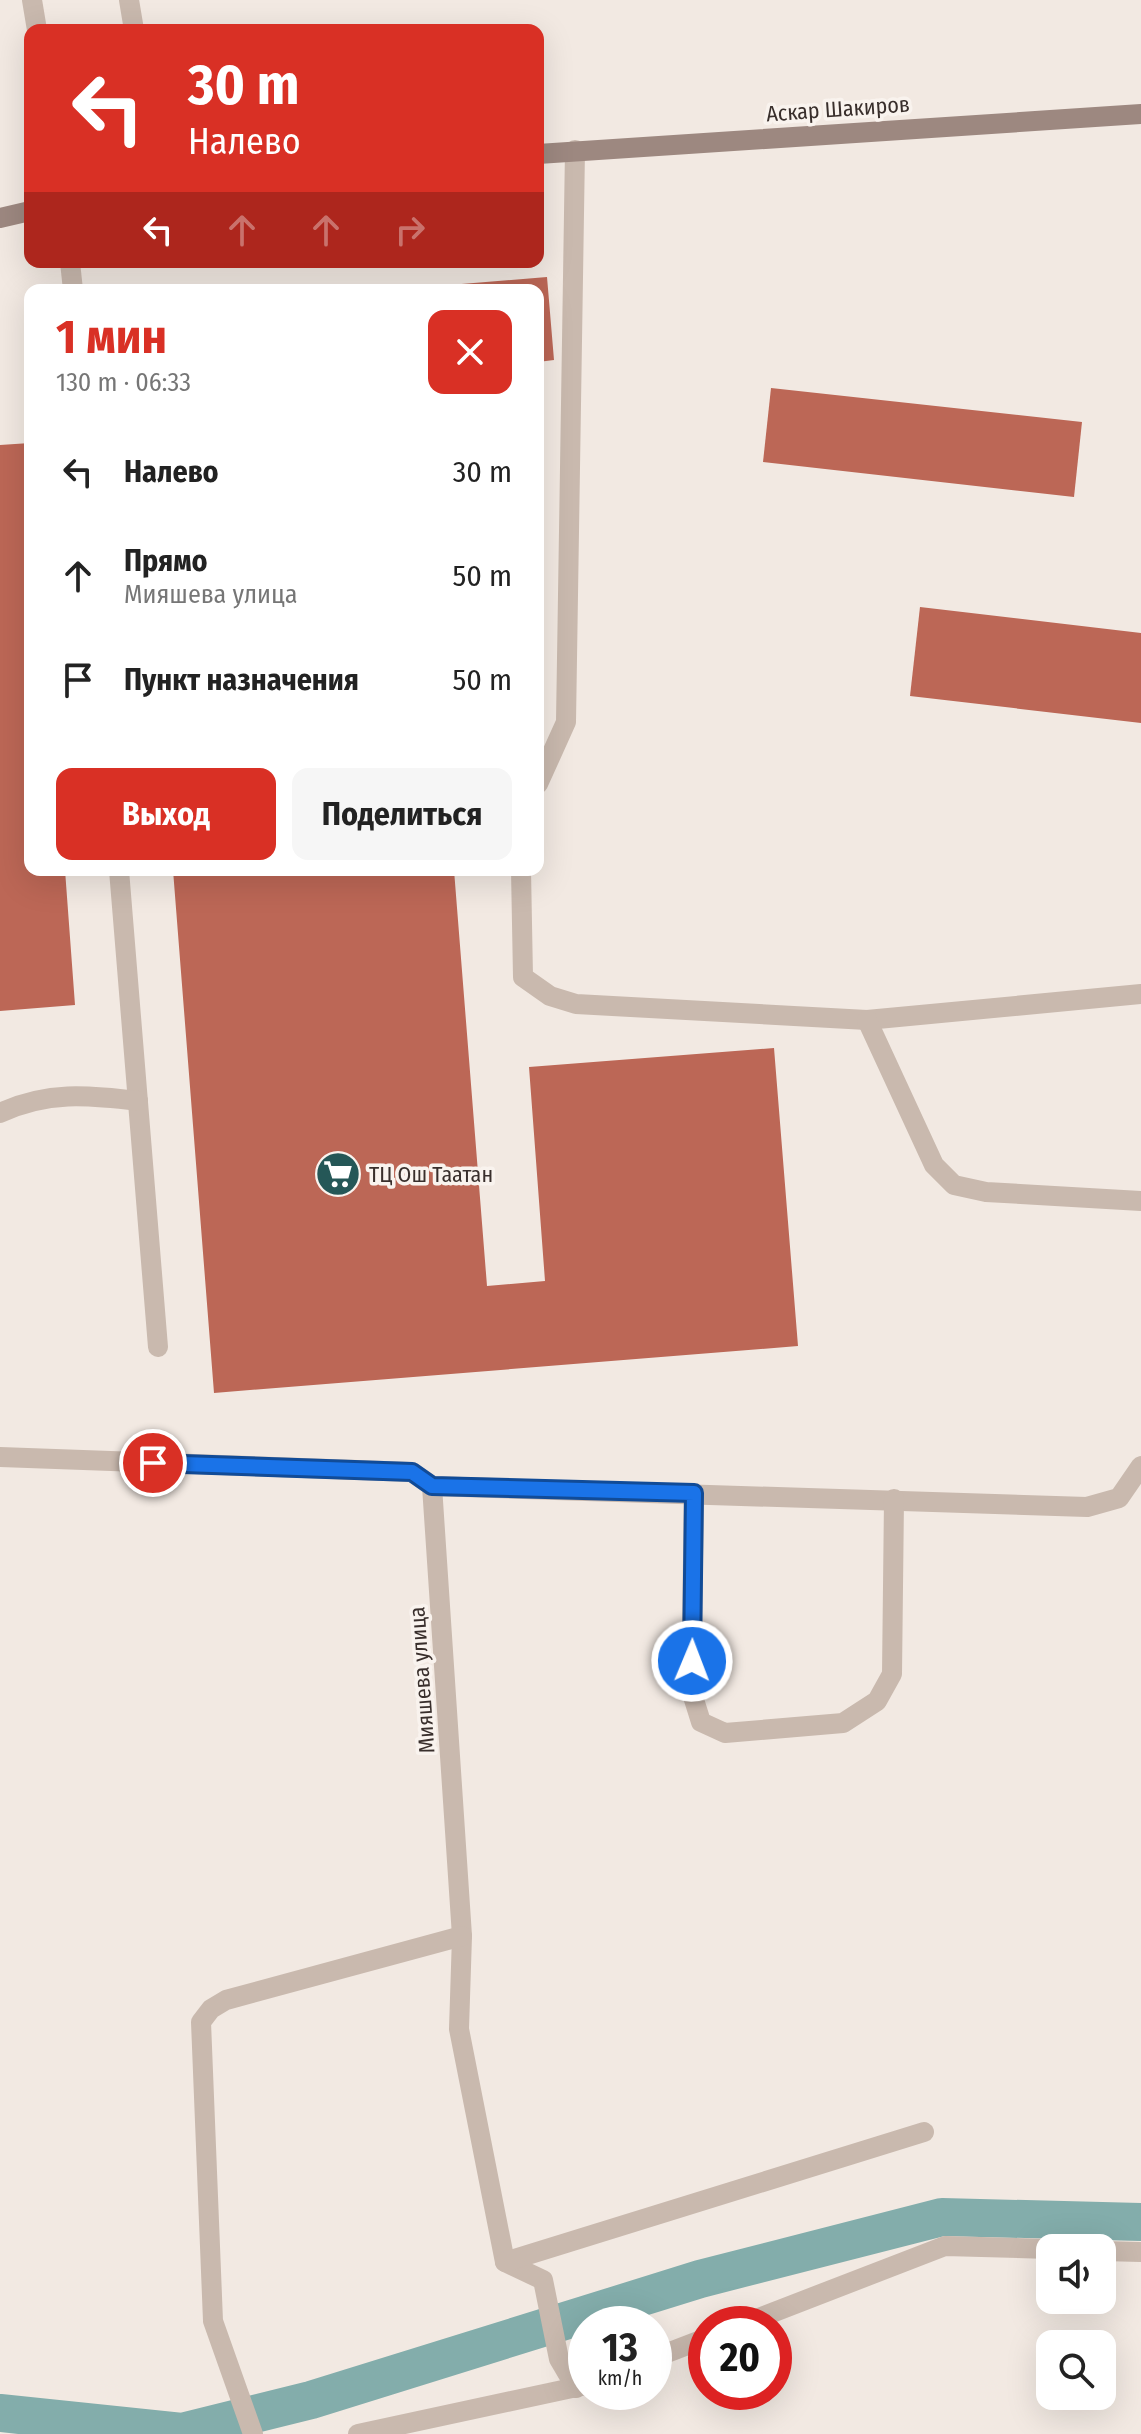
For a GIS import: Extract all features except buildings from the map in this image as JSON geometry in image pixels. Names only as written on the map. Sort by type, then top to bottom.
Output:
[{"type":"main road","name":"Аскар Шакиров","points":[[544,153],[1141,114]]},
{"type":"main road","points":[[0,218],[24,212]]},
{"type":"street","points":[[32,0],[36,24]]},
{"type":"street","points":[[129,0],[133,24]]},
{"type":"street","points":[[544,771],[566,722],[575,150]]},
{"type":"street","points":[[119,876],[158,1347]]},
{"type":"street","points":[[521,876],[523,977],[550,996],[576,1004],[867,1020],[1141,994]]},
{"type":"street","points":[[867,1020],[934,1165],[954,1185],[986,1192],[1141,1201]]},
{"type":"street","points":[[0,1113],[29,1103],[82,1094],[138,1101]]},
{"type":"street","points":[[0,1457],[412,1472],[432,1486],[1087,1507],[1119,1498],[1141,1466]]},
{"type":"street","name":"Мияшева улица","points":[[432,1486],[462,1936],[459,2029],[505,2262]]},
{"type":"street","points":[[694,1493],[691,1690],[701,1722],[725,1733],[843,1723],[877,1701],[892,1674],[894,1499]]},
{"type":"street","points":[[253,2434],[213,2321],[201,2022],[211,2009],[226,2000],[462,1936]]},
{"type":"street","points":[[505,2262],[924,2132]]},
{"type":"street","points":[[790,2306],[945,2246],[1036,2249]]},
{"type":"street","points":[[1116,2251],[1141,2252]]},
{"type":"street","points":[[505,2262],[543,2280],[559,2359],[568,2370]]},
{"type":"street","points":[[358,2434],[568,2389]]},
{"type":"waterway","points":[[0,2413],[182,2432],[311,2400],[700,2279],[942,2217],[1141,2222]]},
{"type":"place","name":"ТЦ Ош Таатан","points":[[338,1174]]},
{"type":"route","points":[[153,1463],[412,1472],[432,1486],[694,1493],[692,1661]]}]
